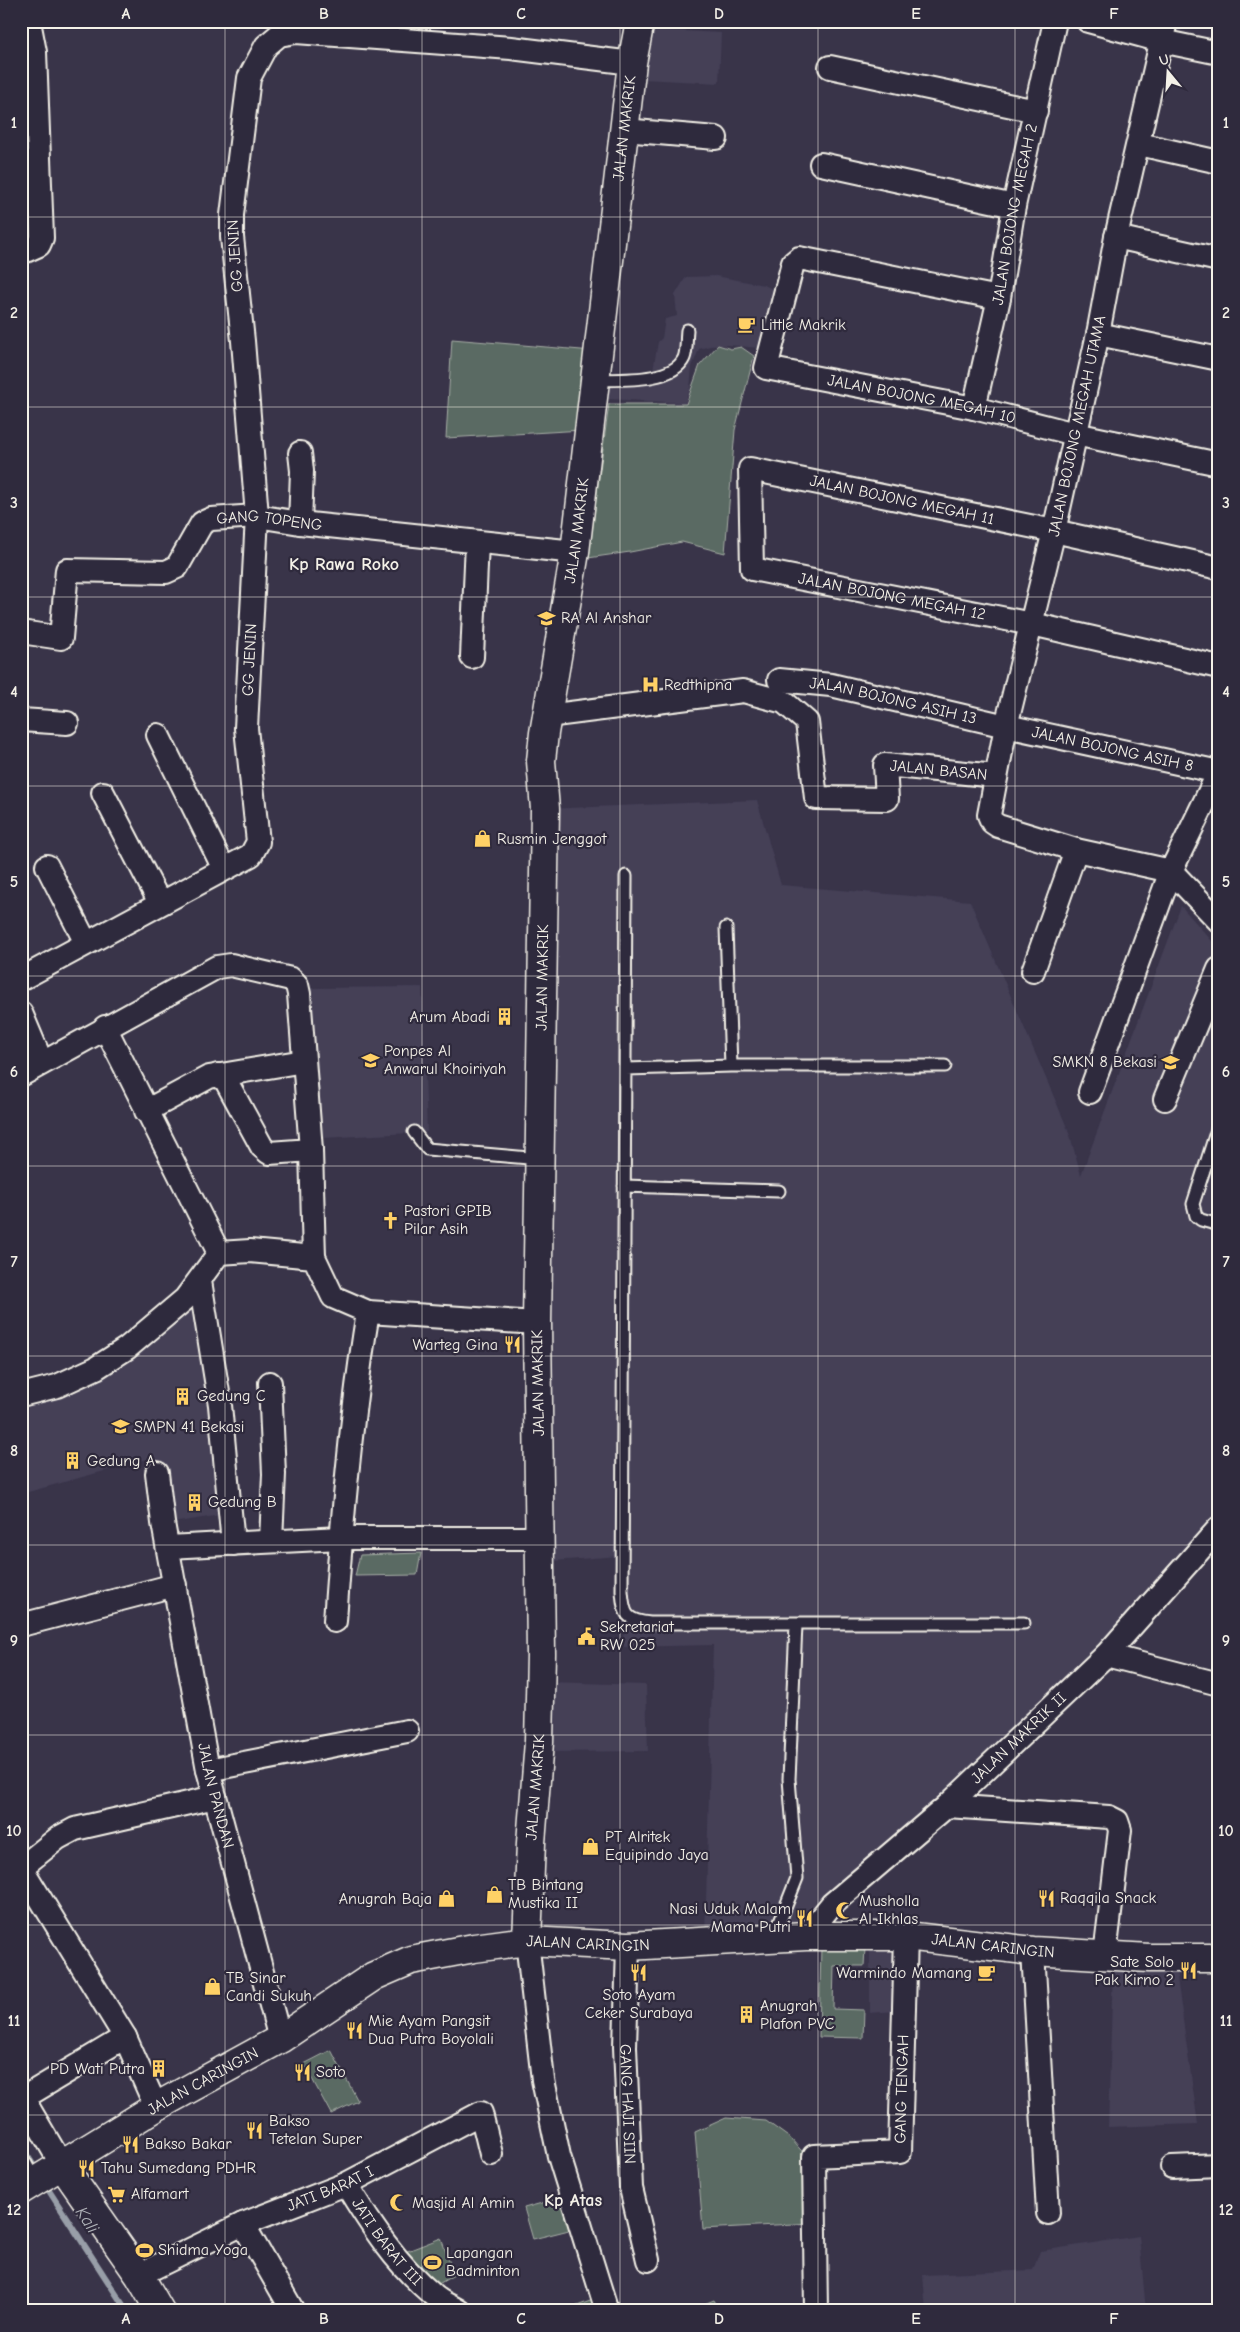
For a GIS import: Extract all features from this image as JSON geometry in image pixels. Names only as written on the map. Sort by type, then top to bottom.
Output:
[{"type":"street","points":[[21,253],[39,245],[42,238],[30,146],[28,52],[30,21]]},
{"type":"street","name":"JALAN MAKRIK","points":[[527,1941],[539,1742],[541,1654],[538,1323],[546,809],[540,761],[575,552],[632,63],[640,21]]},
{"type":"street","name":"JALAN BOJONG MEGAH 2","points":[[974,408],[999,298],[1014,206],[1055,21]]},
{"type":"street","points":[[1088,21],[1164,31],[1219,54]]},
{"type":"street","name":"JALAN BOJONG MEGAH UTAMA","points":[[1076,850],[998,826],[992,822],[989,815],[1006,726],[1054,531],[1098,334],[1116,237],[1164,31]]},
{"type":"street","name":"GG JENIN","points":[[224,869],[251,855],[258,842],[246,728],[257,516],[243,341],[232,237],[232,215],[249,78],[266,46],[279,35],[296,32],[512,48],[632,63]]},
{"type":"street","points":[[830,67],[1036,111]]},
{"type":"street","points":[[624,130],[716,138]]},
{"type":"street","points":[[1139,144],[1219,162]]},
{"type":"street","points":[[821,164],[1014,206]]},
{"type":"street","points":[[1116,237],[1219,260]]},
{"type":"street","name":"JALAN BOJONG MEGAH 10","points":[[999,298],[799,258],[793,263],[766,368],[974,408],[1075,434],[1219,464]]},
{"type":"street","points":[[1098,334],[1219,358]]},
{"type":"street","points":[[300,453],[302,470],[300,523]]},
{"type":"street","name":"JALAN BOJONG MEGAH 11","points":[[752,569],[750,469],[1054,531],[1219,568]]},
{"type":"street","name":"GANG TOPENG","points":[[21,632],[61,638],[67,570],[166,572],[177,567],[202,523],[211,519],[257,516],[300,523],[575,552]]},
{"type":"street","points":[[472,657],[477,542]]},
{"type":"street","name":"JALAN BOJONG MEGAH 12","points":[[752,569],[1032,624],[1219,667]]},
{"type":"street","name":"JALAN BOJONG ASIH 13","points":[[779,680],[831,685],[1006,726]]},
{"type":"street","name":"JALAN BASAN","points":[[547,716],[743,691],[784,702],[807,722],[816,798],[887,800],[885,765],[996,776]]},
{"type":"street","points":[[21,720],[67,723]]},
{"type":"street","name":"JALAN BOJONG ASIH 8","points":[[1006,726],[1219,772]]},
{"type":"street","points":[[21,979],[224,869],[158,735]]},
{"type":"street","points":[[1090,1092],[1171,871],[1219,772]]},
{"type":"street","points":[[103,792],[160,903]]},
{"type":"street","points":[[1033,971],[1076,850],[1171,871],[1219,921]]},
{"type":"street","points":[[47,866],[86,943]]},
{"type":"street","points":[[21,1075],[105,1027],[217,967],[231,965],[292,979],[296,985],[304,1061],[311,1150],[314,1257],[333,1297],[368,1312],[538,1323]]},
{"type":"street","points":[[1165,1099],[1219,969]]},
{"type":"street","points":[[21,1013],[42,1063]]},
{"type":"street","points":[[105,1027],[219,1253]]},
{"type":"street","points":[[146,1111],[209,1077],[304,1061]]},
{"type":"street","points":[[218,1075],[226,1081],[262,1147],[269,1153],[311,1150]]},
{"type":"street","points":[[219,1253],[250,1250],[314,1257]]},
{"type":"street","points":[[21,1395],[57,1386],[96,1368],[128,1348],[168,1316],[185,1299],[219,1253]]},
{"type":"street","points":[[200,1281],[220,1405],[233,1544]]},
{"type":"street","points":[[335,1621],[341,1538],[356,1390],[368,1312]]},
{"type":"street","points":[[270,1383],[274,1474],[270,1541]]},
{"type":"street","name":"JALAN PANDAN","points":[[158,1473],[163,1523],[208,1770],[280,2038]]},
{"type":"street","name":"JALAN MAKRIK II","points":[[806,1936],[832,1904],[947,1806],[1106,1655],[1219,1528]]},
{"type":"street","points":[[168,1547],[341,1538],[539,1538]]},
{"type":"street","points":[[21,1625],[175,1586]]},
{"type":"street","points":[[1106,1655],[1219,1684]]},
{"type":"street","points":[[208,1770],[407,1730]]},
{"type":"street","points":[[156,2107],[125,2037],[22,1867],[58,1838],[75,1829],[215,1797]]},
{"type":"street","points":[[947,1806],[1109,1817],[1117,1821],[1120,1830],[1105,1956]]},
{"type":"street","name":"JALAN CARINGIN","points":[[38,2176],[280,2038],[374,1976],[411,1960],[474,1948],[527,1941],[628,1946],[774,1936],[906,1936],[1033,1951],[1105,1956],[1219,1958]]},
{"type":"street","name":"GANG TENGAH","points":[[816,2311],[814,2156],[900,2152],[906,1936]]},
{"type":"street","points":[[527,1941],[543,2080],[555,2137],[607,2311]]},
{"type":"street","name":"GANG HAJI SIIN","points":[[628,1946],[625,2047],[631,2188],[648,2260]]},
{"type":"street","points":[[1033,1951],[1048,2213]]},
{"type":"street","points":[[125,2037],[22,2097],[38,2176],[138,2275],[160,2311]]},
{"type":"street","name":"JATI BARAT I","points":[[138,2275],[243,2224],[346,2184],[481,2113],[492,2154]]},
{"type":"street","points":[[1172,2168],[1219,2165]]},
{"type":"street","name":"JATI BARAT III","points":[[346,2184],[376,2232],[395,2256],[434,2296],[459,2311]]},
{"type":"street","points":[[243,2224],[293,2311]]},
{"type":"lane","points":[[595,380],[641,378],[668,373],[684,359],[687,330]]},
{"type":"lane","points":[[626,876],[626,1069],[622,1379],[624,1607],[628,1618],[650,1623],[796,1625],[1024,1624]]},
{"type":"lane","points":[[726,928],[731,1066]]},
{"type":"lane","points":[[626,1069],[731,1066],[945,1066]]},
{"type":"lane","points":[[1219,1123],[1193,1204],[1196,1216],[1201,1220],[1219,1224]]},
{"type":"lane","points":[[414,1132],[427,1149],[540,1159]]},
{"type":"lane","points":[[624,1186],[779,1191]]},
{"type":"lane","points":[[774,1936],[797,1878],[789,1779],[796,1625]]},
{"type":"shaded area","points":[[646,29],[721,33],[719,83],[642,79]]},
{"type":"shaded area","name":"Little Makrik","points":[[716,276],[764,285],[783,294],[770,349],[728,345],[699,349],[692,367],[690,389],[685,403],[608,399],[611,372],[653,370],[658,342],[662,338],[665,319],[677,316],[675,295],[686,277]]},
{"type":"shaded area","points":[[757,800],[781,885],[970,901],[1069,1132],[1081,1175],[1181,906],[1219,949],[1219,1215],[1205,1212],[1219,1217],[1219,1504],[1184,1570],[806,1936],[705,1937],[713,1645],[624,1647],[620,1556],[553,1561],[545,809]]},
{"type":"shaded area","name":"Ponpes Al Anwarul Khoiriyah","points":[[422,987],[427,1132],[323,1138],[308,988]]},
{"type":"shaded area","name":"SMPN 41 Bekasi","points":[[198,1297],[227,1514],[166,1524],[155,1457],[21,1494],[21,1401]]},
{"type":"shaded area","points":[[549,1682],[646,1685],[648,1751],[551,1752]]},
{"type":"shaded area","points":[[897,1947],[896,2011],[870,2013],[870,1948]]},
{"type":"shaded area","points":[[1113,1967],[1176,1971],[1198,2124],[1108,2127]]},
{"type":"shaded area","points":[[1139,2236],[1146,2311],[926,2311],[923,2275],[1033,2270],[1040,2251]]},
{"type":"green space","points":[[452,339],[593,351],[583,430],[446,438]]},
{"type":"green space","points":[[718,345],[731,349],[741,347],[754,356],[735,430],[725,553],[682,542],[588,558],[609,404],[686,404],[700,365]]},
{"type":"green space","points":[[421,1553],[417,1575],[355,1576],[360,1555]]},
{"type":"green space","points":[[821,1947],[865,1948],[864,1966],[834,1966],[833,2009],[864,2010],[863,2038],[819,2037]]},
{"type":"green space","points":[[331,2050],[358,2101],[331,2114],[304,2064]]},
{"type":"green space","points":[[726,2118],[766,2121],[791,2139],[808,2158],[811,2223],[703,2229],[695,2132]]},
{"type":"green space","points":[[571,2195],[581,2227],[533,2239],[524,2208]]},
{"type":"green space","name":"Lapangan Badminton","points":[[441,2238],[454,2275],[435,2286],[405,2252]]},
{"type":"green space","points":[[598,2298],[602,2311],[564,2311]]},
{"type":"green space","points":[[714,2300],[720,2311],[687,2311]]},
{"type":"waterway","name":"Kali","points":[[21,2146],[34,2166]]},
{"type":"waterway","name":"Kali","points":[[44,2183],[127,2311]]},
{"type":"place","name":"Little Makrik","points":[[747,325]]},
{"type":"place","name":"RA Al Anshar","points":[[547,618]]},
{"type":"place","name":"Redthipna","points":[[650,685]]},
{"type":"place","name":"Rusmin Jenggot","points":[[483,839]]},
{"type":"place","name":"Arum Abadi","points":[[504,1017]]},
{"type":"place","name":"Ponpes Al Anwarul Khoiriyah","points":[[370,1060]]},
{"type":"place","name":"SMKN 8 Bekasi","points":[[1171,1062]]},
{"type":"place","name":"Pastori GPIB Pilar Asih","points":[[390,1220]]},
{"type":"place","name":"Warteg Gina","points":[[512,1345]]},
{"type":"place","name":"Gedung C","points":[[183,1396]]},
{"type":"place","name":"SMPN 41 Bekasi","points":[[120,1427]]},
{"type":"place","name":"Gedung A","points":[[73,1461]]},
{"type":"place","name":"Gedung B","points":[[194,1502]]},
{"type":"place","name":"Sekretariat RW 025","points":[[586,1636]]},
{"type":"place","name":"PT Alritek Equipindo Jaya","points":[[591,1846]]},
{"type":"place","name":"TB Bintang Mustika II","points":[[494,1894]]},
{"type":"place","name":"Raqqila Snack","points":[[1046,1898]]},
{"type":"place","name":"Anugrah Baja","points":[[446,1899]]},
{"type":"place","name":"Musholla Al Ikhlas","points":[[845,1910]]},
{"type":"place","name":"Nasi Uduk Malam Mama Putri","points":[[805,1918]]},
{"type":"place","name":"Sate Solo Pak Kirno 2","points":[[1188,1971]]},
{"type":"place","name":"Soto Ayam Ceker Surabaya","points":[[639,1973]]},
{"type":"place","name":"Warmindo Mamang","points":[[986,1973]]},
{"type":"place","name":"TB Sinar Candi Sukuh","points":[[212,1987]]},
{"type":"place","name":"Anugrah Plafon PVC","points":[[746,2015]]},
{"type":"place","name":"Mie Ayam Pangsit Dua Putra Boyolali","points":[[354,2030]]},
{"type":"place","name":"PD Wati Putra","points":[[159,2069]]},
{"type":"place","name":"Soto","points":[[302,2072]]},
{"type":"place","name":"Bakso Tetelan Super","points":[[255,2130]]},
{"type":"place","name":"Bakso Bakar","points":[[131,2144]]},
{"type":"place","name":"Tahu Sumedang PDHR","points":[[87,2168]]},
{"type":"place","name":"Alfamart","points":[[117,2194]]},
{"type":"place","name":"Masjid Al Amin","points":[[398,2203]]},
{"type":"place","name":"Shidma Yoga","points":[[144,2250]]},
{"type":"place","name":"Lapangan Badminton","points":[[432,2262]]},
{"type":"district","name":"Kp Rawa Roko","points":[[344,564]]},
{"type":"district","name":"Kp Atas","points":[[573,2200]]}]
